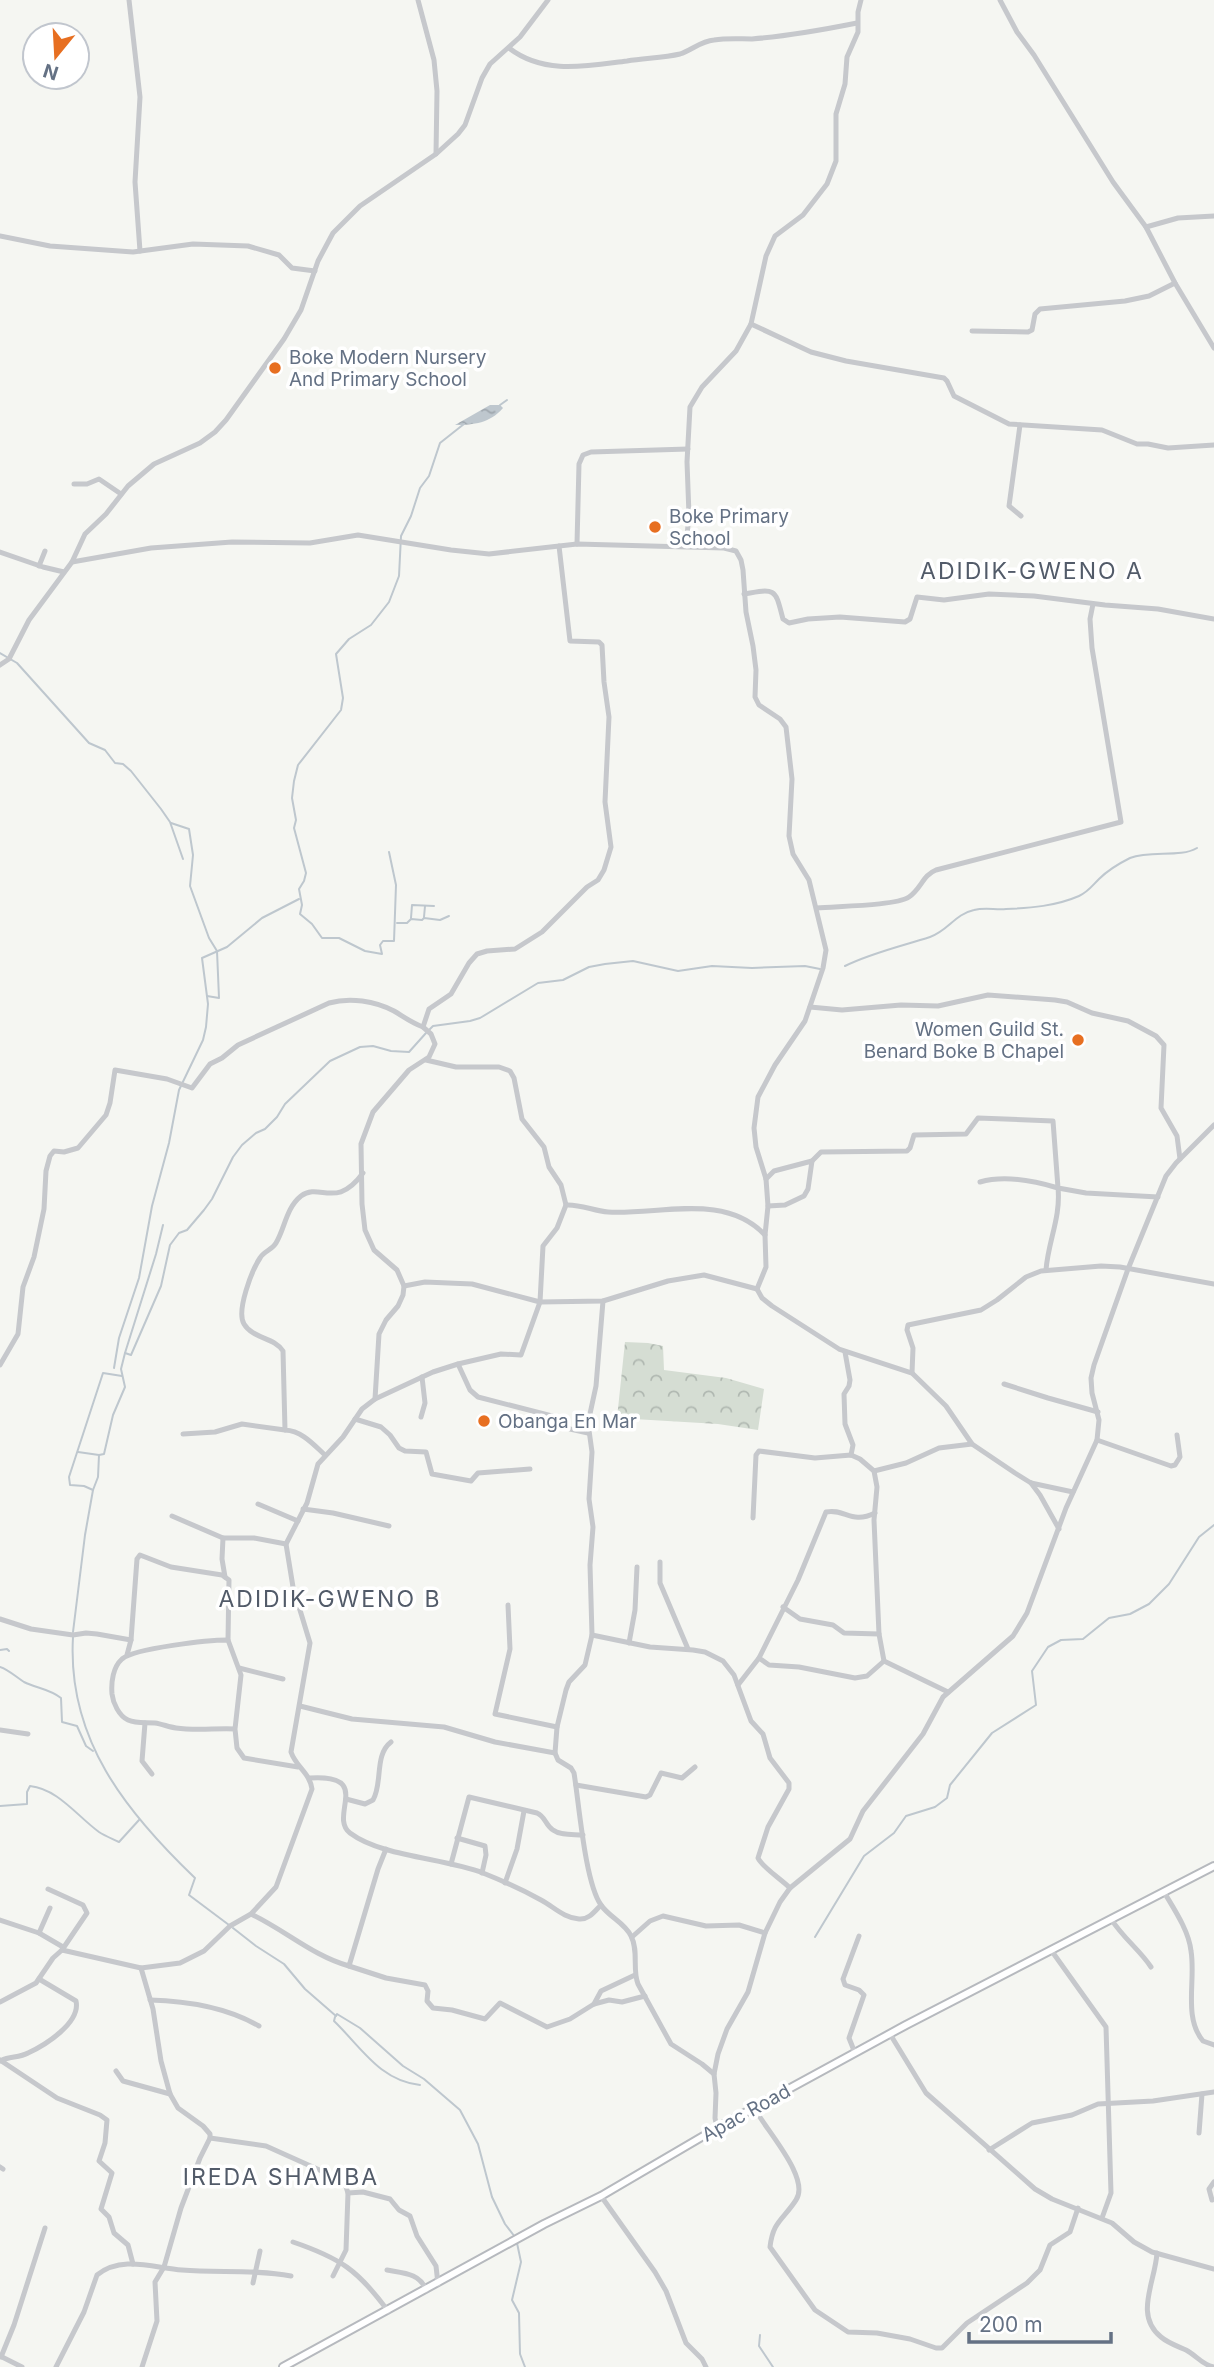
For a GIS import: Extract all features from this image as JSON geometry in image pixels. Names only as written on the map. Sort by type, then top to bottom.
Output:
[{"type":"main road","name":"Apac Road","points":[[283,2367],[544,2224],[601,2196],[718,2128],[890,2034],[1214,1866]]},
{"type":"street","points":[[129,0],[140,97],[135,182],[140,251]]},
{"type":"street","points":[[418,0],[434,60],[437,91],[436,154]]},
{"type":"street","points":[[0,665],[9,659],[29,620],[72,562],[85,534],[106,514],[121,494],[142,472],[154,464],[200,443],[215,432],[284,339],[301,310],[327,242],[366,201],[436,154],[458,134],[465,125],[490,64],[509,48],[548,0]]},
{"type":"street","points":[[686,546],[689,515],[689,415],[692,402],[702,387],[736,351],[751,324],[766,256],[775,236],[803,215],[828,184],[836,161],[836,114],[847,74],[847,57],[858,32],[858,8],[861,0]]},
{"type":"street","points":[[1000,0],[1017,32],[1113,182],[1146,227],[1175,284],[1214,348]]},
{"type":"street","points":[[509,48],[522,58],[539,63],[583,67],[676,55],[713,40],[750,39],[819,31],[858,23]]},
{"type":"street","points":[[1146,227],[1178,218],[1214,216]]},
{"type":"street","points":[[0,236],[50,246],[140,251],[193,244],[248,246],[279,255],[292,268],[315,271]]},
{"type":"street","points":[[972,331],[1028,332],[1032,330],[1035,314],[1041,309],[1125,301],[1149,296],[1175,284]]},
{"type":"street","points":[[751,324],[811,352],[944,378],[954,396],[1000,421],[1020,425],[1102,430],[1137,444],[1168,448],[1214,445]]},
{"type":"street","points":[[1020,425],[1009,506],[1021,516]]},
{"type":"street","points":[[577,544],[579,464],[583,455],[592,452],[688,449]]},
{"type":"street","points":[[74,484],[87,484],[99,479],[121,494]]},
{"type":"street","points":[[72,562],[151,548],[252,542],[310,543],[358,535],[489,554],[577,544],[686,546],[736,551],[743,570],[744,594],[756,670],[755,697],[759,705],[780,719],[786,727],[792,779],[789,836],[793,853],[809,880],[826,958],[802,1027],[781,1055],[758,1097],[754,1128],[756,1147],[766,1179],[768,1206],[766,1266],[757,1289]]},
{"type":"street","points":[[423,1027],[429,1009],[451,994],[477,954],[514,949],[542,932],[587,887],[598,880],[608,862],[610,841],[605,794],[609,717],[603,645],[599,642],[570,641],[559,546]]},
{"type":"street","points":[[39,566],[45,551]]},
{"type":"street","points":[[0,552],[64,572]]},
{"type":"street","points":[[744,594],[762,590],[773,593],[779,600],[783,619],[787,623],[840,617],[905,622],[910,619],[917,597],[944,600],[1004,594],[1158,609],[1214,619]]},
{"type":"street","points":[[817,908],[900,901],[916,891],[928,875],[936,870],[1121,822],[1092,648],[1090,619],[1093,604]]},
{"type":"street","points":[[810,1007],[842,1010],[901,1004],[938,1006],[980,996],[998,995],[1067,1002],[1092,1013],[1128,1021],[1156,1037],[1164,1045],[1161,1108],[1177,1136],[1180,1159]]},
{"type":"street","points":[[0,1365],[18,1334],[23,1287],[34,1258],[44,1209],[46,1171],[50,1156],[54,1151],[64,1152],[78,1147],[106,1115],[115,1070],[167,1079],[192,1088],[210,1064],[238,1045],[324,1005],[344,1000],[376,1004],[423,1027],[431,1034],[435,1044],[426,1060],[409,1070],[373,1112],[361,1144],[362,1204],[366,1233],[374,1250],[400,1275],[404,1286],[398,1306],[379,1334],[375,1399]]},
{"type":"street","points":[[426,1060],[456,1067],[503,1067],[510,1071],[514,1077],[522,1119],[544,1147],[549,1167],[561,1185],[566,1205],[557,1228],[543,1246],[540,1302],[521,1355],[501,1354],[458,1364],[375,1399],[362,1409],[316,1470],[309,1498],[286,1544],[293,1587],[310,1643],[291,1748],[298,1767],[310,1778],[328,1779],[341,1784],[346,1791],[343,1822],[348,1831],[386,1849],[482,1872],[580,1920],[590,1916],[601,1905]]},
{"type":"street","points":[[766,1179],[780,1168],[811,1161],[821,1152],[907,1150],[914,1135],[966,1134],[978,1118],[1053,1121],[1058,1208],[1046,1270]]},
{"type":"street","points":[[718,2128],[713,2074],[723,2039],[748,1992],[765,1933],[773,1916],[790,1888],[850,1839],[863,1811],[923,1734],[937,1704],[1004,1645],[1027,1613],[1073,1492],[1097,1440],[1098,1412],[1091,1378],[1128,1269],[1166,1176],[1214,1125]]},
{"type":"street","points":[[768,1206],[785,1205],[804,1196],[808,1189],[811,1161]]},
{"type":"street","points":[[285,1430],[284,1351],[279,1345],[257,1335],[244,1324],[241,1312],[244,1298],[260,1257],[275,1245],[286,1217],[299,1197],[310,1192],[342,1192],[363,1173]]},
{"type":"street","points":[[980,1182],[1023,1181],[1087,1193],[1157,1197]]},
{"type":"street","points":[[566,1205],[607,1212],[709,1209],[745,1218],[765,1235]]},
{"type":"street","points":[[912,1373],[913,1348],[906,1330],[908,1325],[981,1310],[1026,1277],[1046,1270],[1101,1266],[1214,1283]]},
{"type":"street","points":[[404,1286],[425,1282],[472,1284],[540,1302],[603,1301],[668,1281],[704,1275],[757,1289],[764,1300],[781,1313],[845,1352],[912,1373],[946,1406],[972,1444],[1031,1483],[1059,1529]]},
{"type":"street","points":[[603,1301],[596,1386],[588,1419],[592,1452],[589,1500],[593,1527],[590,1565],[592,1635],[585,1665],[568,1685],[557,1727],[555,1753],[558,1760],[573,1770],[592,1879],[601,1905],[632,1937],[635,1975],[645,1996],[671,2044],[713,2074]]},
{"type":"street","points":[[845,1352],[850,1380],[844,1394],[845,1424],[853,1445],[850,1455]]},
{"type":"street","points":[[458,1364],[470,1390],[478,1397],[552,1416],[565,1427],[588,1433]]},
{"type":"street","points":[[421,1417],[425,1403],[422,1377]]},
{"type":"street","points":[[1004,1384],[1098,1412]]},
{"type":"street","points":[[355,1419],[381,1427],[399,1448],[405,1451],[426,1452],[430,1470],[436,1476],[471,1481],[478,1473],[530,1469]]},
{"type":"street","points":[[183,1434],[215,1432],[242,1424],[285,1430],[297,1432],[325,1455]]},
{"type":"street","points":[[1097,1440],[1171,1466],[1175,1465],[1180,1457],[1177,1435]]},
{"type":"street","points":[[874,1471],[906,1463],[939,1448],[972,1444]]},
{"type":"street","points":[[754,1518],[756,1455],[759,1451],[815,1458],[850,1455],[860,1459],[874,1471],[877,1492],[874,1513],[879,1634],[884,1661]]},
{"type":"street","points":[[1031,1483],[1073,1492]]},
{"type":"street","points":[[258,1504],[298,1521]]},
{"type":"street","points":[[303,1509],[389,1525]]},
{"type":"street","points":[[738,1685],[759,1658],[798,1580],[826,1512],[832,1511],[857,1518],[874,1513]]},
{"type":"street","points":[[172,1516],[223,1538],[254,1538],[286,1544]]},
{"type":"street","points":[[223,1538],[223,1568],[225,1577],[229,1580],[228,1640],[241,1679],[237,1748],[244,1758],[298,1767]]},
{"type":"street","points":[[127,1655],[131,1640],[139,1555],[145,1555],[171,1567],[225,1577]]},
{"type":"street","points":[[660,1562],[660,1583],[688,1649]]},
{"type":"street","points":[[629,1643],[636,1600],[637,1567]]},
{"type":"street","points":[[508,1605],[510,1649],[495,1714],[557,1727]]},
{"type":"street","points":[[783,1607],[804,1621],[833,1625],[844,1633],[879,1634]]},
{"type":"street","points":[[0,1619],[31,1629],[73,1635],[97,1633],[131,1640]]},
{"type":"street","points":[[592,1635],[660,1648],[705,1652],[723,1661],[732,1671],[751,1721],[763,1734],[770,1758],[789,1783],[789,1789],[764,1836],[758,1858],[760,1863],[777,1874],[790,1888]]},
{"type":"street","points":[[228,1640],[198,1641],[127,1655],[114,1671],[113,1698],[119,1712],[127,1719],[187,1729],[236,1729]]},
{"type":"street","points":[[759,1658],[769,1665],[799,1667],[855,1678],[867,1676],[884,1661]]},
{"type":"street","points":[[884,1661],[948,1692]]},
{"type":"street","points":[[239,1668],[283,1679]]},
{"type":"street","points":[[300,1706],[352,1719],[447,1727],[495,1742],[555,1753]]},
{"type":"street","points":[[145,1723],[142,1761],[152,1774]]},
{"type":"street","points":[[0,1730],[28,1734]]},
{"type":"street","points":[[346,1799],[365,1804],[373,1800],[377,1792],[382,1757],[391,1742]]},
{"type":"street","points":[[576,1785],[646,1797],[650,1795],[661,1773],[682,1778],[695,1767]]},
{"type":"street","points":[[0,1920],[39,1933],[63,1949],[141,1968],[180,1963],[197,1956],[230,1926],[251,1914],[276,1887],[311,1795],[310,1778]]},
{"type":"street","points":[[451,1864],[469,1797],[545,1817],[551,1829],[557,1832],[583,1835]]},
{"type":"street","points":[[505,1883],[517,1849],[524,1811]]},
{"type":"street","points":[[457,1838],[485,1846],[482,1872]]},
{"type":"street","points":[[349,1966],[386,1849]]},
{"type":"street","points":[[0,2002],[32,1986],[39,1979],[87,1913],[83,1905],[48,1889]]},
{"type":"street","points":[[1164,1892],[1188,1938],[1191,1950],[1192,2003],[1197,2030],[1203,2042],[1214,2045]]},
{"type":"street","points":[[39,1933],[50,1908]]},
{"type":"street","points":[[251,1914],[290,1934],[321,1955],[386,1978],[425,1984],[430,2006],[485,2019],[500,2003],[549,2027],[570,2019],[594,2004],[609,2000],[622,2002],[645,1996]]},
{"type":"street","points":[[632,1937],[650,1921],[663,1916],[706,1926],[738,1925],[765,1933]]},
{"type":"street","points":[[1111,1919],[1126,1941],[1152,1967]]},
{"type":"street","points":[[855,2053],[849,2038],[864,1995],[845,1985],[843,1979],[859,1936]]},
{"type":"street","points":[[1051,1950],[1104,2024],[1111,2193],[1102,2218]]},
{"type":"street","points":[[141,1968],[170,2094],[178,2108],[204,2126],[211,2138],[200,2158],[181,2208],[164,2267],[155,2282],[157,2321],[142,2367]]},
{"type":"street","points":[[594,2004],[601,1991],[635,1975]]},
{"type":"street","points":[[0,2061],[27,2054],[61,2032],[73,2018],[76,2001],[39,1979]]},
{"type":"street","points":[[150,2000],[216,2008],[259,2026]]},
{"type":"street","points":[[890,2034],[926,2094],[1042,2194],[1102,2218],[1119,2228],[1134,2242],[1157,2253],[1214,2269]]},
{"type":"street","points":[[0,2061],[57,2098],[107,2120],[105,2143],[99,2161],[111,2173],[101,2209],[109,2217],[114,2233],[128,2245],[133,2264]]},
{"type":"street","points":[[116,2071],[122,2081],[170,2094]]},
{"type":"street","points":[[989,2150],[1032,2123],[1072,2115],[1087,2107],[1107,2102],[1153,2101],[1214,2092]]},
{"type":"street","points":[[1199,2133],[1202,2094]]},
{"type":"street","points":[[755,2109],[789,2160],[798,2190],[796,2200],[775,2226],[770,2247],[815,2310],[848,2332],[877,2333],[942,2348],[967,2323],[1035,2276],[1049,2245],[1070,2232],[1078,2208]]},
{"type":"street","points":[[211,2138],[266,2146],[344,2181],[348,2193],[346,2250],[333,2276]]},
{"type":"street","points":[[1212,2200],[1209,2189],[1214,2182]]},
{"type":"street","points":[[348,2193],[363,2192],[390,2199],[399,2210],[410,2216],[416,2233],[436,2266],[438,2284]]},
{"type":"street","points":[[601,2196],[656,2272],[686,2343],[706,2367]]},
{"type":"street","points":[[17,2366],[1,2356],[14,2325],[45,2228]]},
{"type":"street","points":[[293,2242],[341,2262],[360,2278],[388,2311]]},
{"type":"street","points":[[253,2284],[261,2251]]},
{"type":"street","points":[[1157,2253],[1146,2306],[1149,2325],[1165,2340],[1214,2367]]},
{"type":"street","points":[[56,2367],[84,2312],[97,2275],[111,2267],[133,2264],[181,2270],[255,2271],[291,2277]]},
{"type":"street","points":[[387,2270],[416,2277],[424,2283],[426,2290]]},
{"type":"street","points":[[292,2361],[300,2367]]},
{"type":"green space","points":[[625,1342],[663,1346],[664,1370],[726,1378],[764,1389],[758,1430],[718,1424],[617,1418]]},
{"type":"water","points":[[490,405],[500,405],[503,408],[493,417],[481,422],[455,425]]},
{"type":"waterway","points":[[500,405],[507,400]]},
{"type":"waterway","points":[[389,852],[396,885],[394,941],[383,941],[380,945],[382,954],[365,951],[339,938],[322,938],[300,914],[302,905],[299,889],[306,873],[294,828],[296,820],[292,798],[298,765],[341,710],[343,698],[336,654],[349,639],[371,625],[389,602],[399,576],[401,536],[420,488],[429,476],[440,443],[464,424]]},
{"type":"waterway","points":[[0,653],[17,663],[89,743],[105,750],[115,763],[123,764],[131,771],[170,822],[183,859]]},
{"type":"waterway","points":[[171,823],[189,829],[193,855],[190,886],[209,938],[217,951],[219,998],[207,996]]},
{"type":"waterway","points":[[845,966],[876,953],[930,937],[967,912],[1034,907],[1061,902],[1085,893],[1106,873],[1130,858],[1147,854],[1182,853],[1197,848]]},
{"type":"waterway","points":[[114,1368],[119,1338],[139,1278],[152,1206],[169,1143],[179,1090],[203,1040],[206,1027],[208,1004],[202,958],[227,947],[262,918],[299,899]]},
{"type":"waterway","points":[[411,918],[412,905],[434,906]]},
{"type":"waterway","points":[[424,917],[425,906]]},
{"type":"waterway","points":[[397,923],[424,918],[440,920],[449,916]]},
{"type":"waterway","points":[[430,1029],[433,1026],[480,1018],[538,983],[563,980],[589,967],[605,964],[633,961],[678,971],[712,966],[805,966],[820,969]]},
{"type":"waterway","points":[[125,1353],[131,1355],[161,1286],[170,1245],[179,1233],[187,1230],[212,1199],[242,1145],[265,1129],[285,1104],[330,1061],[360,1047],[373,1046],[409,1052],[426,1033]]},
{"type":"waterway","points":[[99,1455],[104,1454],[113,1415],[125,1387],[121,1369],[163,1225]]},
{"type":"waterway","points":[[73,1632],[93,1490],[70,1485],[69,1477],[103,1373],[122,1376]]},
{"type":"waterway","points":[[78,1452],[99,1455],[98,1477],[93,1490]]},
{"type":"waterway","points":[[815,1937],[864,1856],[894,1833],[906,1816],[935,1807],[947,1798],[950,1785],[992,1733],[1036,1705],[1032,1671],[1048,1647],[1061,1640],[1083,1639],[1109,1618],[1130,1614],[1149,1604],[1169,1584],[1199,1537],[1214,1525]]},
{"type":"waterway","points":[[73,1637],[74,1674],[80,1708],[91,1741],[106,1771],[124,1800],[146,1827],[195,1878],[189,1895],[229,1925]]},
{"type":"waterway","points":[[0,1650],[9,1651]]},
{"type":"waterway","points":[[0,1667],[24,1682],[61,1698],[62,1722],[77,1726],[86,1746],[93,1751]]},
{"type":"waterway","points":[[0,1806],[27,1804],[30,1786],[40,1788],[50,1792],[99,1832],[119,1842],[139,1820]]},
{"type":"waterway","points":[[233,1928],[284,1964],[305,1989],[336,2016],[337,2014],[360,2028],[403,2066],[424,2079],[460,2110],[478,2144],[492,2197],[505,2224],[515,2237]]},
{"type":"waterway","points":[[335,2017],[334,2021],[382,2070],[393,2077],[420,2085]]},
{"type":"waterway","points":[[517,2243],[521,2262],[512,2300],[519,2313],[520,2354],[525,2367]]},
{"type":"waterway","points":[[760,2335],[759,2346],[773,2367]]},
{"type":"place","name":"Boke Modern Nursery And Primary School","points":[[275,368]]},
{"type":"place","name":"Boke Primary School","points":[[655,527]]},
{"type":"place","name":"Women Guild St. Benard Boke B Chapel","points":[[1078,1040]]},
{"type":"place","name":"Obanga En Mar","points":[[484,1421]]},
{"type":"district","name":"ADIDIK-GWENO A","points":[[1032,571]]},
{"type":"district","name":"ADIDIK-GWENO B","points":[[330,1599]]},
{"type":"district","name":"IREDA SHAMBA","points":[[281,2177]]}]
